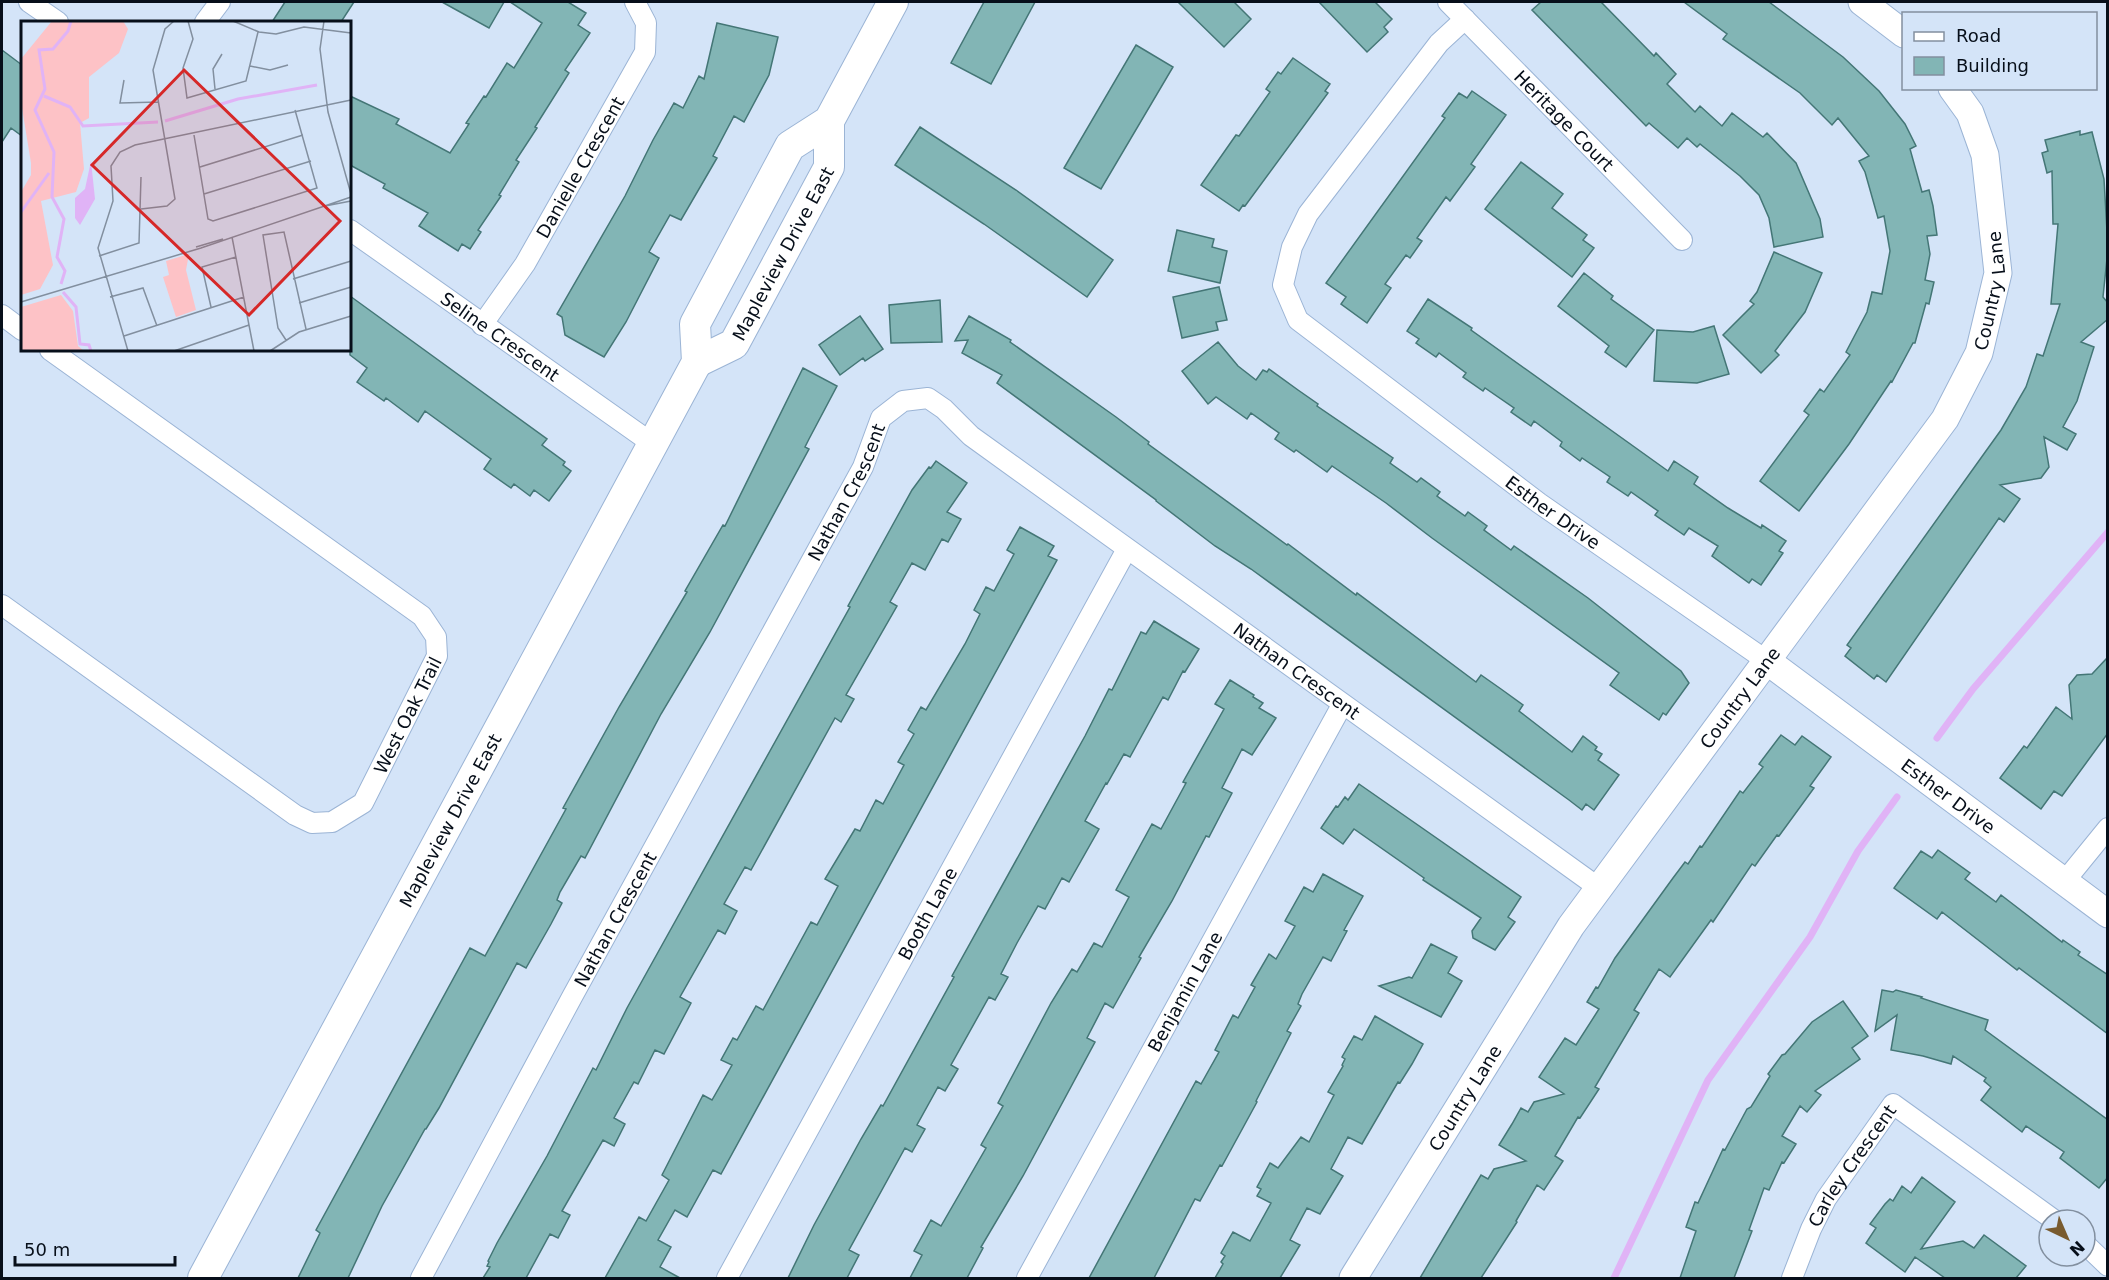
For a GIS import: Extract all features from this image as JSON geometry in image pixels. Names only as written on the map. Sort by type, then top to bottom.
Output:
[{"type":"main road","name":"Mapleview Drive East","points":[[697,362],[734,344],[828,167],[829,121],[893,2]]},
{"type":"main road","name":"Mapleview Drive East","points":[[203,1278],[697,362],[695,324],[790,146],[829,121]]},
{"type":"street","points":[[29,2],[57,21]]},
{"type":"street","points":[[206,21],[220,2]]},
{"type":"street","name":"Danielle Crescent","points":[[482,325],[525,264],[645,52],[646,23],[635,2]]},
{"type":"street","name":"Heritage Court","points":[[1448,2],[1682,240]]},
{"type":"street","points":[[1862,2],[1902,32]]},
{"type":"street","name":"Esther Drive","points":[[1465,19],[1439,43],[1308,214],[1292,247],[1283,285],[1298,320],[1539,503],[1767,661],[2108,914]]},
{"type":"street","name":"Country Lane","points":[[1353,1278],[1571,926],[1945,419],[1979,353],[1998,273],[1985,155],[1970,113],[1953,90]]},
{"type":"street","name":"Seline Crescent","points":[[351,231],[653,444]]},
{"type":"street","points":[[2,315],[21,329]]},
{"type":"street","name":"West Oak Trail","points":[[2,606],[295,815],[312,823],[332,822],[363,803],[437,656],[436,637],[422,616],[51,351]]},
{"type":"street","name":"Nathan Crescent","points":[[421,1278],[577,987],[863,466],[881,417],[903,401],[928,398],[944,409],[972,436],[1342,705],[1599,888]]},
{"type":"street","name":"Booth Lane","points":[[727,1278],[1127,549]]},
{"type":"street","name":"Benjamin Lane","points":[[1027,1278],[1342,705]]},
{"type":"street","points":[[2064,882],[2108,828]]},
{"type":"street","name":"Carley Crescent","points":[[1792,1278],[1811,1229],[1826,1199],[1893,1104],[2037,1208]]},
{"type":"street","points":[[2097,1255],[2108,1266]]},
{"type":"building","points":[[285,2],[354,2],[342,21],[273,21]]},
{"type":"building","points":[[442,2],[504,2],[489,28]]},
{"type":"building","points":[[510,2],[568,2],[586,13],[578,25],[590,33],[565,70],[569,73],[516,160],[519,162],[499,195],[501,196],[478,230],[481,232],[470,249],[462,244],[458,251],[419,226],[428,213],[383,188],[385,184],[351,166],[351,96],[399,119],[396,124],[450,153],[469,124],[466,123],[484,96],[486,97],[507,63],[514,68],[542,23]]},
{"type":"building","points":[[984,2],[1035,2],[991,84],[951,63]]},
{"type":"building","points":[[1178,2],[1234,2],[1251,19],[1224,47]]},
{"type":"building","points":[[1319,2],[1375,2],[1392,19],[1384,27],[1388,32],[1367,52]]},
{"type":"building","points":[[1541,2],[1601,2],[1654,56],[1656,53],[1676,74],[1667,84],[1695,112],[1700,106],[1722,126],[1732,113],[1763,137],[1767,133],[1796,163],[1820,219],[1823,237],[1774,247],[1769,218],[1759,195],[1740,176],[1700,144],[1697,147],[1687,138],[1678,148],[1649,123],[1646,126],[1532,10]]},
{"type":"building","points":[[1684,2],[1769,2],[1843,57],[1879,91],[1905,124],[1916,146],[1910,149],[1922,192],[1929,190],[1933,206],[1937,235],[1927,236],[1930,254],[1925,280],[1934,282],[1915,343],[1892,382],[1799,511],[1760,481],[1809,415],[1804,411],[1820,389],[1824,392],[1850,355],[1846,352],[1867,312],[1872,292],[1882,294],[1890,251],[1884,216],[1878,218],[1865,172],[1859,161],[1869,156],[1838,118],[1832,125],[1800,93],[1723,39],[1727,34]]},
{"type":"building","points":[[717,23],[778,37],[769,75],[744,122],[734,116],[713,156],[717,158],[681,220],[670,215],[649,252],[659,258],[626,322],[604,357],[565,335],[562,317],[557,314],[625,196],[674,103],[683,108],[699,76],[704,79]]},
{"type":"building","points":[[1136,45],[1173,67],[1101,189],[1064,168]]},
{"type":"building","points":[[2,50],[21,64],[21,135],[11,128],[2,142]]},
{"type":"building","points":[[1293,58],[1330,84],[1325,91],[1328,93],[1239,211],[1201,185],[1270,92],[1266,89],[1278,72],[1281,74]]},
{"type":"building","points":[[1472,91],[1506,115],[1471,164],[1475,167],[1450,201],[1446,197],[1417,238],[1422,241],[1410,258],[1406,255],[1385,284],[1391,288],[1367,323],[1341,304],[1346,297],[1326,283],[1445,118],[1442,116],[1459,93],[1467,98]]},
{"type":"building","points":[[920,127],[1016,190],[1113,260],[1087,297],[984,224],[895,165]]},
{"type":"building","points":[[2080,131],[2080,135],[2092,132],[2104,179],[2108,249],[2103,297],[2108,303],[2108,319],[2081,342],[2094,347],[2077,401],[2063,427],[2076,434],[2067,450],[2044,437],[2049,467],[2041,478],[2000,485],[2020,499],[2004,522],[1999,518],[1886,682],[1877,675],[1874,679],[1845,656],[1851,648],[1847,645],[2001,430],[2026,387],[2037,354],[2043,356],[2060,304],[2051,304],[2058,224],[2053,224],[2052,171],[2047,173],[2042,153],[2048,151],[2045,140]]},
{"type":"building","points":[[1521,162],[1563,194],[1552,208],[1587,235],[1583,240],[1594,248],[1572,277],[1485,209]]},
{"type":"building","points":[[1177,230],[1214,239],[1212,247],[1227,251],[1220,283],[1168,271]]},
{"type":"building","points":[[1774,252],[1822,273],[1805,312],[1775,351],[1779,355],[1761,373],[1723,335],[1754,304],[1750,301],[1757,292]]},
{"type":"building","points":[[1584,273],[1613,296],[1611,299],[1654,330],[1626,367],[1605,352],[1609,346],[1558,306]]},
{"type":"building","points":[[1219,287],[1227,320],[1216,322],[1218,330],[1182,338],[1173,297]]},
{"type":"building","points":[[351,297],[547,439],[542,445],[565,462],[563,465],[571,471],[549,501],[534,490],[530,496],[514,484],[511,488],[484,469],[491,459],[425,411],[418,422],[386,398],[384,401],[357,382],[367,368],[350,355]]},
{"type":"building","points":[[1428,299],[1472,328],[1471,330],[1668,471],[1674,461],[1698,477],[1694,484],[1728,508],[1761,528],[1762,525],[1786,541],[1779,551],[1783,553],[1761,585],[1752,579],[1749,583],[1712,556],[1718,546],[1689,528],[1684,535],[1655,515],[1658,511],[1631,492],[1628,496],[1607,482],[1610,477],[1582,458],[1580,461],[1560,446],[1562,442],[1534,421],[1531,426],[1511,412],[1514,408],[1485,388],[1483,391],[1463,377],[1466,373],[1439,353],[1436,357],[1416,343],[1419,339],[1407,331]]},
{"type":"building","points":[[940,300],[942,342],[891,343],[889,305]]},
{"type":"building","points":[[860,316],[883,349],[865,361],[863,358],[840,375],[819,345]]},
{"type":"building","points":[[969,316],[1011,340],[1010,342],[1149,442],[1148,444],[1356,595],[1357,593],[1476,682],[1481,675],[1501,689],[1523,705],[1519,711],[1572,752],[1583,736],[1597,747],[1595,750],[1602,754],[1598,760],[1619,775],[1594,810],[1586,804],[1582,810],[1251,569],[1215,546],[997,383],[1002,375],[962,353],[968,340],[955,341]]},
{"type":"building","points":[[1714,326],[1729,374],[1697,383],[1654,381],[1657,330],[1693,332]]},
{"type":"building","points":[[1218,342],[1238,366],[1256,380],[1263,370],[1267,372],[1269,369],[1318,404],[1317,406],[1393,458],[1390,463],[1417,482],[1421,478],[1440,492],[1437,496],[1465,516],[1468,512],[1487,526],[1484,530],[1511,550],[1514,546],[1588,598],[1681,671],[1689,683],[1666,715],[1663,713],[1659,720],[1610,685],[1619,673],[1332,466],[1327,472],[1296,450],[1294,452],[1275,439],[1279,433],[1251,413],[1247,419],[1216,397],[1208,404],[1182,371]]},
{"type":"building","points":[[803,368],[837,386],[805,447],[809,449],[710,632],[661,714],[585,858],[581,856],[560,892],[557,900],[562,903],[551,924],[526,968],[517,963],[439,1108],[382,1206],[348,1278],[298,1278],[320,1233],[316,1230],[470,948],[485,956],[619,707],[687,592],[685,591],[723,525],[725,526]]},
{"type":"building","points":[[936,461],[967,483],[947,512],[961,519],[948,542],[942,539],[925,570],[912,563],[890,602],[897,606],[846,695],[854,699],[841,722],[835,718],[751,870],[745,867],[724,904],[737,911],[725,934],[718,930],[680,997],[691,1003],[664,1054],[655,1050],[638,1084],[634,1082],[614,1118],[625,1124],[614,1146],[603,1140],[562,1211],[570,1215],[558,1238],[550,1234],[526,1278],[483,1278],[490,1267],[487,1266],[488,1261],[497,1243],[547,1156],[593,1068],[596,1070],[627,1008],[850,607],[848,606],[897,517],[912,490]]},
{"type":"building","points":[[1020,527],[1054,546],[1048,556],[1057,560],[721,1174],[713,1170],[687,1217],[675,1210],[658,1240],[671,1247],[660,1267],[680,1278],[605,1278],[639,1217],[646,1221],[669,1180],[662,1175],[703,1095],[712,1100],[732,1065],[721,1060],[733,1038],[737,1040],[756,1006],[763,1010],[811,922],[817,925],[838,886],[825,879],[855,829],[860,831],[876,800],[883,804],[904,765],[898,762],[914,734],[908,730],[921,707],[926,710],[965,644],[980,614],[974,610],[986,587],[994,591],[1014,554],[1007,550]]},
{"type":"building","points":[[1154,621],[1199,649],[1185,672],[1183,671],[1168,700],[1163,697],[1130,757],[1124,754],[1106,783],[1085,821],[1099,829],[1069,882],[1062,878],[1045,909],[1038,906],[1017,943],[1001,974],[1008,977],[995,1000],[989,997],[951,1065],[958,1069],[945,1091],[938,1087],[917,1125],[925,1129],[912,1152],[905,1148],[849,1250],[859,1255],[847,1278],[788,1278],[814,1225],[954,977],[952,976],[1109,689],[1112,690],[1141,632],[1146,634]]},
{"type":"building","points":[[2108,657],[2108,733],[2062,796],[2054,791],[2041,809],[2000,778],[2024,746],[2027,748],[2056,707],[2072,719],[2069,685],[2077,675],[2092,674]]},
{"type":"building","points":[[1230,680],[1254,695],[1253,697],[1263,703],[1259,708],[1276,718],[1252,755],[1242,749],[1222,788],[1232,793],[1139,957],[1141,958],[1113,1008],[1105,1003],[1087,1038],[1095,1042],[1023,1176],[981,1247],[983,1248],[967,1278],[910,1278],[922,1255],[914,1251],[931,1220],[941,1226],[986,1148],[981,1145],[1003,1106],[998,1103],[1051,1003],[1072,969],[1077,972],[1094,943],[1102,947],[1129,897],[1116,890],[1152,824],[1161,829],[1186,783],[1183,782],[1224,709],[1215,704]]},
{"type":"building","points":[[1781,735],[1795,745],[1802,736],[1831,757],[1810,786],[1814,788],[1755,866],[1752,864],[1713,922],[1711,920],[1670,977],[1659,969],[1634,1010],[1639,1013],[1595,1087],[1599,1089],[1580,1118],[1578,1117],[1555,1156],[1563,1161],[1544,1190],[1537,1185],[1517,1222],[1481,1278],[1420,1278],[1481,1175],[1488,1179],[1494,1169],[1526,1161],[1499,1145],[1521,1108],[1528,1112],[1534,1102],[1564,1094],[1539,1077],[1565,1038],[1576,1045],[1599,1009],[1587,1002],[1615,958],[1685,862],[1688,864],[1700,846],[1702,847],[1740,791],[1743,793],[1763,767],[1759,764]]},
{"type":"building","points":[[1359,784],[1521,897],[1508,917],[1515,922],[1495,950],[1473,938],[1472,931],[1481,918],[1423,880],[1424,878],[1354,829],[1343,844],[1321,828],[1336,806],[1338,807],[1345,797],[1348,800]]},
{"type":"building","points":[[1938,850],[1970,873],[1965,879],[1996,902],[2001,895],[2062,942],[2063,940],[2080,952],[2078,955],[2108,975],[2108,1034],[2019,968],[2017,970],[1942,912],[1937,919],[1894,888],[1921,851],[1932,858]]},
{"type":"building","points":[[1323,874],[1363,896],[1344,930],[1347,931],[1331,961],[1323,957],[1302,994],[1298,1004],[1301,1006],[1287,1031],[1291,1033],[1222,1166],[1220,1165],[1200,1201],[1195,1199],[1154,1278],[1089,1278],[1196,1081],[1201,1084],[1219,1052],[1215,1050],[1233,1015],[1238,1018],[1255,987],[1251,985],[1269,954],[1276,959],[1295,926],[1285,921],[1304,887],[1313,892]]},
{"type":"building","points":[[1431,944],[1457,957],[1448,973],[1462,981],[1441,1017],[1379,986],[1412,978]]},
{"type":"building","points":[[1882,990],[1893,992],[1896,990],[1922,997],[1988,1020],[1985,1030],[2108,1120],[2108,1177],[2099,1188],[2060,1158],[2064,1152],[2026,1126],[2022,1132],[1981,1100],[1991,1087],[1984,1081],[1986,1078],[1953,1056],[1951,1064],[1891,1050],[1897,1015],[1875,1031]]},
{"type":"building","points":[[1843,1001],[1868,1036],[1852,1048],[1860,1059],[1815,1091],[1821,1095],[1807,1112],[1800,1106],[1782,1136],[1796,1144],[1784,1163],[1782,1162],[1769,1190],[1764,1188],[1749,1230],[1752,1231],[1734,1278],[1680,1278],[1696,1231],[1686,1227],[1695,1202],[1698,1203],[1723,1149],[1725,1150],[1747,1109],[1751,1107],[1770,1076],[1768,1074],[1782,1055],[1812,1022]]},
{"type":"building","points":[[1375,1016],[1423,1044],[1412,1064],[1400,1083],[1398,1082],[1362,1144],[1348,1137],[1331,1169],[1343,1176],[1320,1214],[1307,1208],[1290,1240],[1300,1245],[1280,1278],[1215,1278],[1225,1256],[1221,1253],[1233,1232],[1250,1241],[1271,1203],[1257,1196],[1261,1189],[1257,1187],[1270,1163],[1278,1168],[1301,1137],[1309,1142],[1334,1095],[1328,1092],[1343,1066],[1345,1059],[1342,1057],[1354,1036],[1362,1040]]},
{"type":"building","points":[[1922,1177],[1955,1202],[1921,1249],[1963,1241],[1974,1248],[1984,1235],[2026,1266],[2016,1278],[1945,1278],[1915,1257],[1905,1272],[1866,1243],[1876,1228],[1870,1224],[1885,1204],[1890,1199],[1893,1201],[1902,1186],[1911,1193]]},
{"type":"waterway","points":[[1937,738],[1973,689],[2108,532]]},
{"type":"waterway","points":[[1614,1278],[1708,1080],[1810,937],[1858,851],[1897,797]]}]
